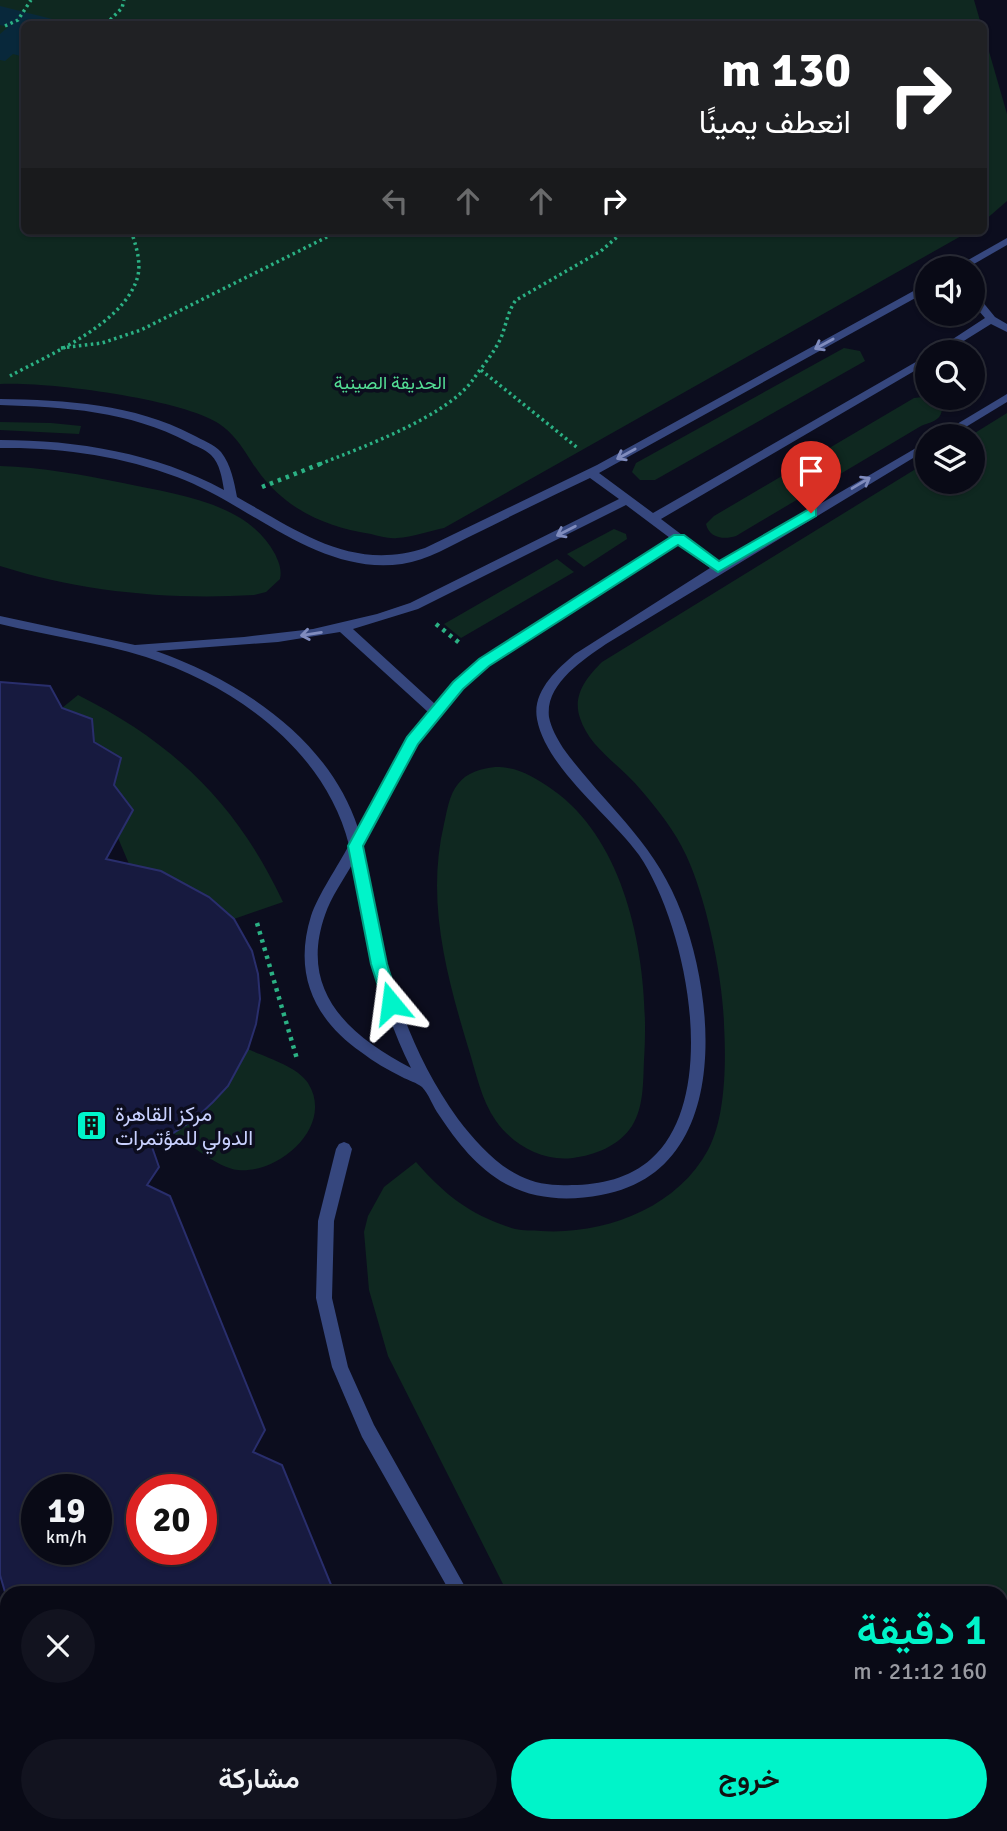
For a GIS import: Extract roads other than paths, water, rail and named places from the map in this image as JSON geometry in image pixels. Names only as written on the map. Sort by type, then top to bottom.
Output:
[{"type":"lane","points":[[981,256],[1007,241]]},
{"type":"lane","points":[[0,444],[75,448],[132,459],[185,476],[309,542],[371,561],[401,560],[429,551],[596,470],[915,293]]},
{"type":"lane","points":[[985,312],[1007,329]]},
{"type":"lane","points":[[957,340],[991,319]]},
{"type":"lane","points":[[652,519],[915,366]]},
{"type":"lane","points":[[962,424],[1007,397]]},
{"type":"lane","points":[[0,402],[49,403],[102,409],[152,421],[176,431],[215,453],[226,470],[232,499]]},
{"type":"lane","points":[[0,620],[129,648],[176,664],[219,684],[259,709],[285,732],[323,773],[346,811],[379,964],[397,1023],[425,1082],[463,1140],[486,1165],[516,1183],[551,1192],[588,1193],[623,1184],[653,1167],[676,1143],[688,1116],[698,1036],[690,960],[680,924],[649,858],[557,751],[544,726],[543,702],[559,676],[586,653],[718,568],[915,452]]},
{"type":"lane","points":[[596,470],[627,500],[718,568]]},
{"type":"lane","points":[[129,648],[237,643],[344,628],[414,606],[627,500]]},
{"type":"lane","points":[[425,1082],[377,1058],[348,1037],[327,1012],[314,983],[310,960],[311,937],[318,915],[412,741],[458,685],[484,662],[679,538]]},
{"type":"lane","points":[[344,628],[435,711]]},
{"type":"lane","points":[[344,1149],[326,1221],[324,1298],[341,1367],[368,1431],[457,1586]]},
{"type":"water","points":[[0,6],[60,21],[21,21],[21,56],[13,54],[5,61],[0,60],[0,34],[8,27],[0,25]]},
{"type":"place","name":"مركز القاهرة الدولي للمؤتمرات","points":[[92,1126]]},
{"type":"park label","name":"الحديقة الصينية","points":[[390,383]]}]
